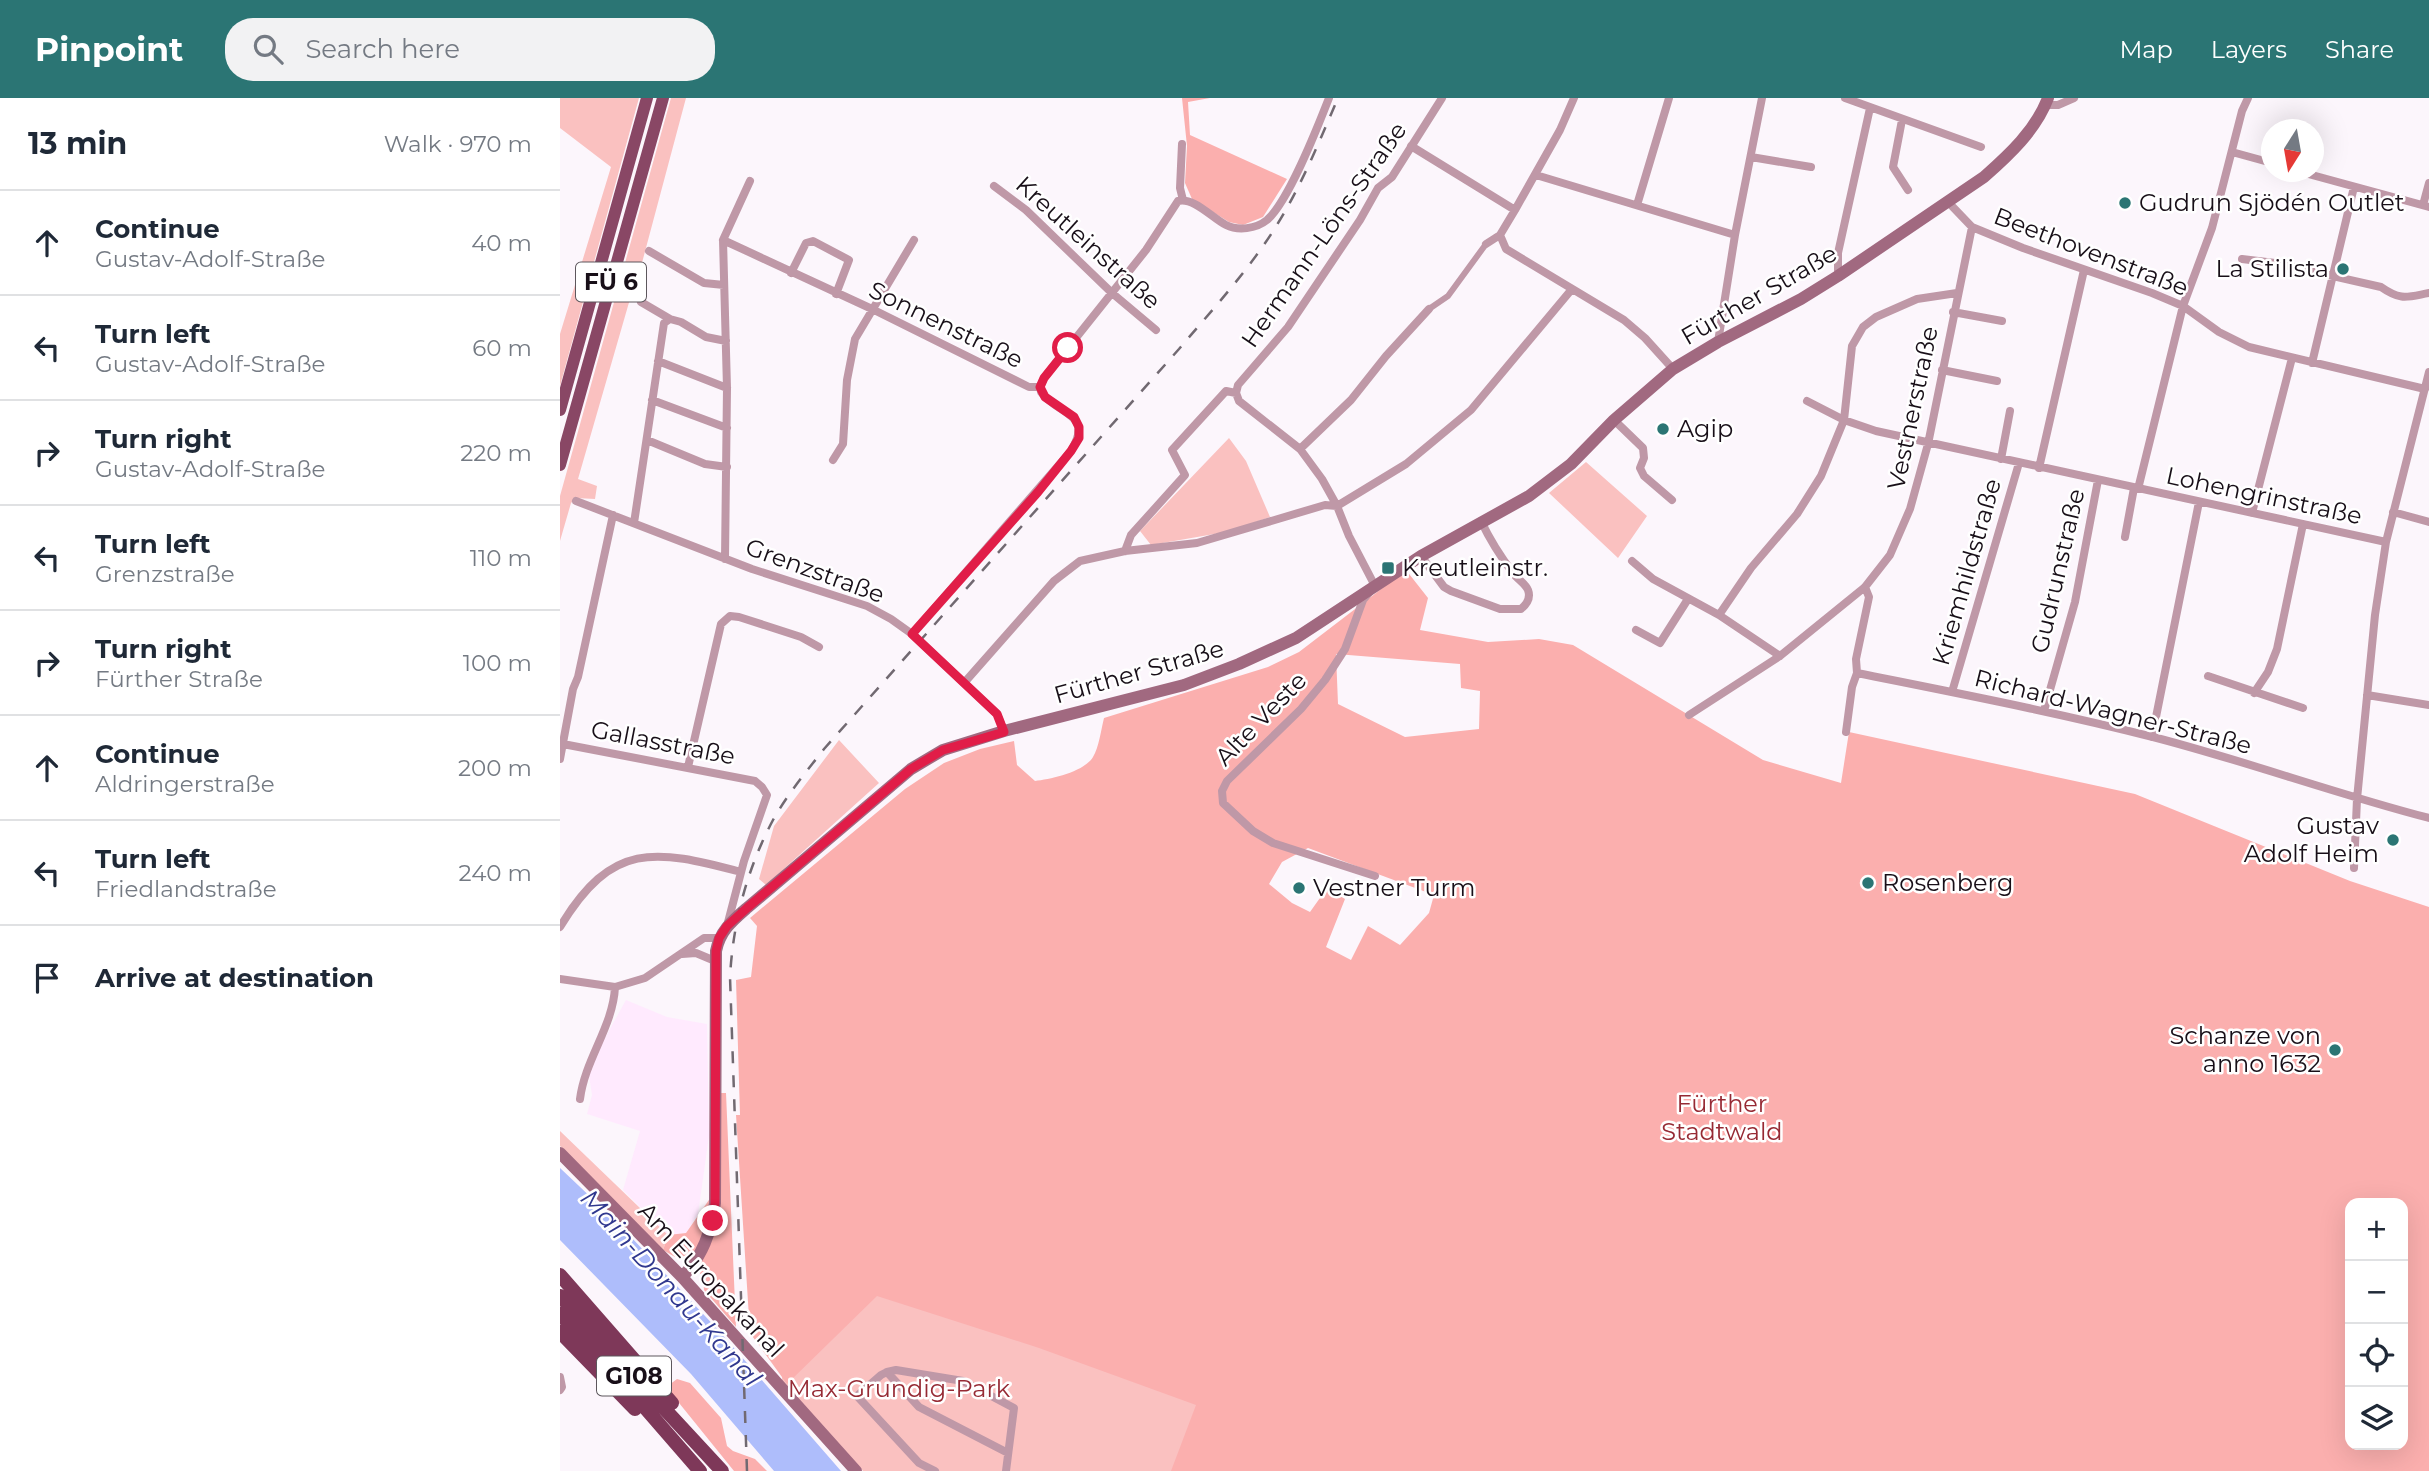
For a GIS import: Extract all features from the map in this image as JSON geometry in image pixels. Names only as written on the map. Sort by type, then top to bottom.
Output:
[{"type":"highway","points":[[560,1275],[696,1433],[708,1455]]},
{"type":"highway","name":"G108","points":[[560,1296],[722,1471]]},
{"type":"highway","name":"G108","points":[[560,1314],[700,1471]]},
{"type":"highway","points":[[560,1332],[648,1423],[688,1456]]},
{"type":"main road","name":"FÜ 6","points":[[560,410],[647,98]]},
{"type":"main road","name":"FÜ 6","points":[[560,465],[663,98]]},
{"type":"main road","name":"Fürther Straße","points":[[719,938],[727,926],[894,783],[926,759],[943,750],[1004,732],[1184,685],[1239,664],[1296,638],[1421,556],[1529,496],[1571,464],[1614,420],[1672,369],[1801,299],[1949,203],[1984,177],[2005,159],[2026,135],[2047,101]]},
{"type":"main road","points":[[682,1277],[698,1258],[708,1238],[715,1203],[715,961],[719,938]]},
{"type":"main road","name":"Am Europakanal","points":[[560,1153],[682,1277],[856,1471]]},
{"type":"street","points":[[1180,201],[1191,202],[1228,226],[1242,229],[1266,220],[1288,188],[1329,98]]},
{"type":"street","name":"Hermann-Löns-Straße","points":[[1236,393],[1238,384],[1288,327],[1360,220],[1378,188],[1392,177],[1442,98]]},
{"type":"street","points":[[1300,449],[1351,400],[1429,309],[1448,296],[1486,244],[1500,235],[1536,175],[1574,98]]},
{"type":"street","points":[[1637,205],[1670,98]]},
{"type":"street","points":[[1718,342],[1735,235],[1762,98]]},
{"type":"street","points":[[1845,98],[1981,147]]},
{"type":"street","points":[[2047,101],[2058,105],[2074,98]]},
{"type":"street","points":[[2136,488],[2183,306],[2212,228],[2242,111],[2248,98]]},
{"type":"street","points":[[1838,276],[1838,253],[1870,107]]},
{"type":"street","points":[[1902,120],[1893,167],[1908,190]]},
{"type":"street","points":[[912,634],[1038,492],[1079,438],[1079,427],[1074,417],[1045,397],[1040,387],[1044,378],[1146,250],[1180,201],[1182,144]]},
{"type":"street","points":[[1412,146],[1515,210]]},
{"type":"street","points":[[2232,152],[2261,160]]},
{"type":"street","points":[[1751,157],[1811,167]]},
{"type":"street","points":[[1536,175],[1735,235]]},
{"type":"street","points":[[2324,179],[2426,206],[2429,183]]},
{"type":"street","points":[[725,559],[727,388],[723,240],[750,181]]},
{"type":"street","name":"Kreutleinstraße","points":[[994,186],[1026,210],[1112,293],[1156,330]]},
{"type":"street","points":[[2312,363],[2354,187]]},
{"type":"street","name":"Beethovenstraße","points":[[1949,203],[1972,227],[2183,306],[2219,332],[2249,347],[2424,389]]},
{"type":"street","name":"Vestnerstraße","points":[[1689,715],[1780,656],[1865,587],[1890,555],[1910,509],[1928,444],[1972,227]]},
{"type":"street","points":[[1500,235],[1506,249],[1624,320],[1645,338],[1672,369]]},
{"type":"street","name":"Sonnenstraße","points":[[723,240],[872,309],[1029,387],[1040,387]]},
{"type":"street","points":[[833,460],[844,444],[847,380],[855,339],[915,240]]},
{"type":"street","name":"Sonnenstraße","points":[[790,273],[806,243],[813,241],[849,260],[836,294]]},
{"type":"street","points":[[649,251],[704,283],[724,285]]},
{"type":"street","points":[[2242,259],[2275,263],[2381,287],[2394,296],[2404,298],[2429,293]]},
{"type":"street","points":[[2039,468],[2084,270]]},
{"type":"street","points":[[964,683],[1054,581],[1080,561],[1125,551],[1197,543],[1325,505],[1337,506],[1406,464],[1471,410],[1572,289]]},
{"type":"street","points":[[1719,615],[1751,568],[1797,514],[1821,476],[1844,420],[1852,346],[1863,327],[1876,317],[1917,299],[1957,293]]},
{"type":"street","points":[[641,302],[706,337],[726,341]]},
{"type":"street","points":[[1953,312],[2002,321]]},
{"type":"street","points":[[634,523],[664,323],[670,319]]},
{"type":"street","points":[[2252,513],[2292,358]]},
{"type":"street","points":[[658,360],[727,388]]},
{"type":"street","points":[[1942,370],[1997,381]]},
{"type":"street","points":[[2354,868],[2357,799],[2367,695],[2386,542],[2429,372]]},
{"type":"street","points":[[1125,551],[1131,535],[1185,475],[1172,450],[1226,391],[1236,393],[1239,401],[1300,449],[1322,479],[1337,506],[1375,586]]},
{"type":"street","points":[[652,400],[727,428]]},
{"type":"street","name":"Lohengrinstraße","points":[[1807,401],[1844,420],[1928,444],[2386,542]]},
{"type":"street","points":[[2000,459],[2010,411]]},
{"type":"street","points":[[1614,420],[1643,448],[1644,458],[1640,468],[1644,476],[1672,500]]},
{"type":"street","points":[[647,440],[705,464],[727,467]]},
{"type":"street","name":"Kriemhildstraße","points":[[1952,692],[2019,463]]},
{"type":"street","name":"Gudrunstraße","points":[[2044,711],[2075,602],[2098,481]]},
{"type":"street","name":"Lohengrinstraße","points":[[2125,537],[2136,488]]},
{"type":"street","name":"Grenzstraße","points":[[576,501],[725,559],[867,606],[912,634],[997,714],[1004,732]]},
{"type":"street","points":[[2152,737],[2199,502]]},
{"type":"street","points":[[2393,512],[2429,522]]},
{"type":"street","name":"Gallasstraße","points":[[560,759],[570,701],[579,677],[613,515]]},
{"type":"street","points":[[1421,556],[1444,587],[1451,592],[1500,610],[1521,609],[1529,597],[1527,587],[1493,546],[1480,521]]},
{"type":"street","points":[[2254,693],[2268,672],[2277,649],[2303,524]]},
{"type":"street","points":[[1632,561],[1653,579],[1719,615],[1780,656]]},
{"type":"street","name":"Alte Veste","points":[[1375,586],[1363,600],[1345,649],[1318,689],[1227,781],[1222,791],[1223,803],[1253,831],[1273,843],[1375,876]]},
{"type":"street","points":[[1846,732],[1852,687],[1857,673],[1856,659],[1869,597],[1865,587]]},
{"type":"street","points":[[1636,630],[1660,643],[1688,599]]},
{"type":"street","points":[[688,767],[721,624],[730,616],[801,637],[819,647]]},
{"type":"street","name":"Richard-Wagner-Straße","points":[[1857,673],[2044,711],[2152,737],[2429,818]]},
{"type":"street","points":[[2208,676],[2302,708]]},
{"type":"street","points":[[2367,695],[2429,705]]},
{"type":"street","name":"Gallasstraße","points":[[563,744],[755,781],[766,795],[741,872]]},
{"type":"street","points":[[560,927],[573,906],[618,864],[639,857],[666,856],[693,859],[741,872],[727,926]]},
{"type":"street","points":[[560,979],[615,988],[637,982],[702,939],[719,938]]},
{"type":"street","points":[[700,954],[698,947],[702,939]]},
{"type":"street","points":[[679,955],[693,952],[715,961]]},
{"type":"street","points":[[580,1099],[583,1079],[612,1011],[615,988]]},
{"type":"street","points":[[935,1471],[919,1462],[857,1396],[881,1374],[896,1370],[963,1381],[1014,1408],[1006,1471]]},
{"type":"street","points":[[887,1373],[919,1407],[1008,1453]]},
{"type":"street","points":[[560,1377],[560,1390]]},
{"type":"shaded area","points":[[626,1000],[667,1017],[707,1024],[709,1136],[698,1214],[686,1233],[668,1235],[623,1190],[640,1131],[587,1114],[592,1095],[589,1076],[595,1056]]},
{"type":"green space","points":[[560,98],[639,98],[560,386],[560,334],[611,167],[560,128]]},
{"type":"green space","points":[[671,98],[686,98],[635,289],[578,479],[597,486],[595,499],[576,498],[571,503],[560,541],[560,496]]},
{"type":"green space","points":[[1182,98],[1210,98],[1188,102],[1190,135],[1287,179],[1263,217],[1243,225],[1229,222],[1192,199],[1185,183],[1187,146]]},
{"type":"green space","points":[[1229,438],[1246,461],[1270,517],[1226,532],[1151,545],[1140,531]]},
{"type":"green space","points":[[1586,462],[1647,516],[1618,558],[1549,493]]},
{"type":"green space","name":"Fürther Stadtwald","points":[[1406,570],[1428,598],[1420,630],[1488,642],[1539,639],[1573,645],[1763,760],[1841,783],[1849,732],[2135,794],[2350,881],[2429,907],[2429,1471],[1171,1471],[1196,1405],[1039,1348],[877,1296],[787,1384],[750,1333],[736,1115],[740,1115],[736,980],[751,977],[757,926],[750,918],[905,789],[944,763],[980,749],[1014,741],[1017,765],[1035,781],[1067,774],[1082,767],[1093,757],[1104,718],[1268,667],[1299,652]],"holes":[[[1336,654],[1460,664],[1461,688],[1480,691],[1479,729],[1405,737],[1338,704]],[[1308,848],[1434,895],[1429,913],[1400,945],[1368,926],[1351,960],[1326,947],[1345,899],[1327,888],[1310,912],[1292,903],[1269,884],[1282,862]]]},
{"type":"green space","points":[[839,740],[879,783],[766,885],[759,879],[774,826]]},
{"type":"green space","points":[[720,1093],[726,1093],[736,1327],[704,1290],[703,1277],[686,1256],[675,1257],[663,1250],[668,1235],[686,1233],[720,1184]]},
{"type":"green space","points":[[560,1131],[668,1235],[663,1250],[560,1146]]},
{"type":"green space","name":"Max-Grundig-Park","points":[[783,1264],[1207,1401],[1273,1471],[863,1471],[782,1382]]},
{"type":"green space","points":[[677,1379],[690,1383],[721,1418],[727,1446],[755,1459],[767,1471],[734,1471],[671,1393],[669,1385]]},
{"type":"water","name":"Main-Donau-Kanal","points":[[560,1168],[616,1221],[720,1332],[841,1471],[774,1471],[691,1374],[560,1240]]},
{"type":"railway","points":[[747,1471],[730,977],[738,916],[756,857],[784,802],[824,749],[1179,349],[1241,275],[1275,228],[1293,197],[1338,98]]},
{"type":"place","name":"Gudrun Sjödén Outlet","points":[[2125,203]]},
{"type":"place","name":"La Stilista","points":[[2343,269]]},
{"type":"place","name":"Agip","points":[[1663,429]]},
{"type":"place","name":"Kreutleinstr.","points":[[1388,568]]},
{"type":"place","name":"Gustav Adolf Heim","points":[[2393,840]]},
{"type":"place","name":"Rosenberg","points":[[1868,883]]},
{"type":"place","name":"Vestner Turm","points":[[1299,888]]},
{"type":"place","name":"Schanze von anno 1632","points":[[2335,1050]]},
{"type":"route","points":[[713,1221],[715,976],[719,938],[727,926],[747,908],[911,769],[943,750],[1004,732],[997,714],[912,634],[1038,492],[1079,438],[1079,427],[1074,417],[1045,397],[1040,387],[1068,348]]}]
